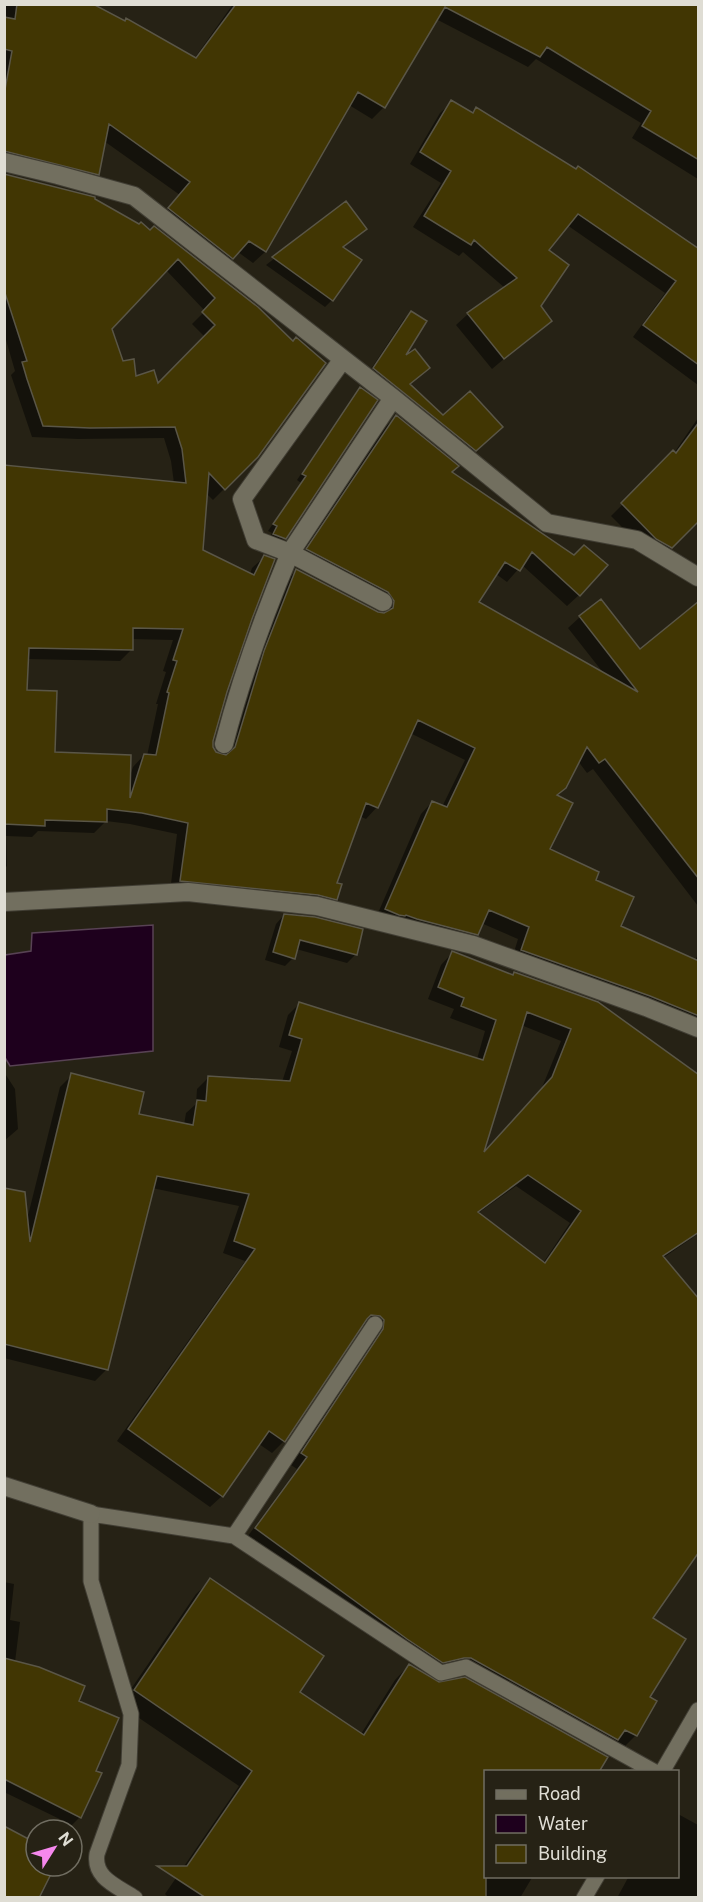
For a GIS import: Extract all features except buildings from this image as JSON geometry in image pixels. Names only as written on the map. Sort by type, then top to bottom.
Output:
[{"type":"street","points":[[4,162],[134,196],[393,398],[547,523],[637,540],[699,577]]},
{"type":"street","points":[[343,359],[242,499],[256,540],[290,553],[383,602]]},
{"type":"street","points":[[224,744],[233,706],[260,625],[290,553],[393,398]]},
{"type":"street","points":[[4,902],[188,892],[317,906],[472,945],[699,1028]]},
{"type":"street","points":[[4,1486],[91,1514]]},
{"type":"lane","points":[[234,1536],[375,1324]]},
{"type":"lane","points":[[135,1898],[101,1875],[95,1865],[129,1765],[131,1714],[91,1581],[91,1514],[234,1536],[441,1673],[466,1667],[651,1770]]},
{"type":"lane","points":[[664,1770],[699,1710]]},
{"type":"lane","points":[[584,1898],[596,1878]]},
{"type":"water","points":[[153,925],[153,1051],[10,1066],[4,1056],[5,955],[31,951],[32,933]]}]
